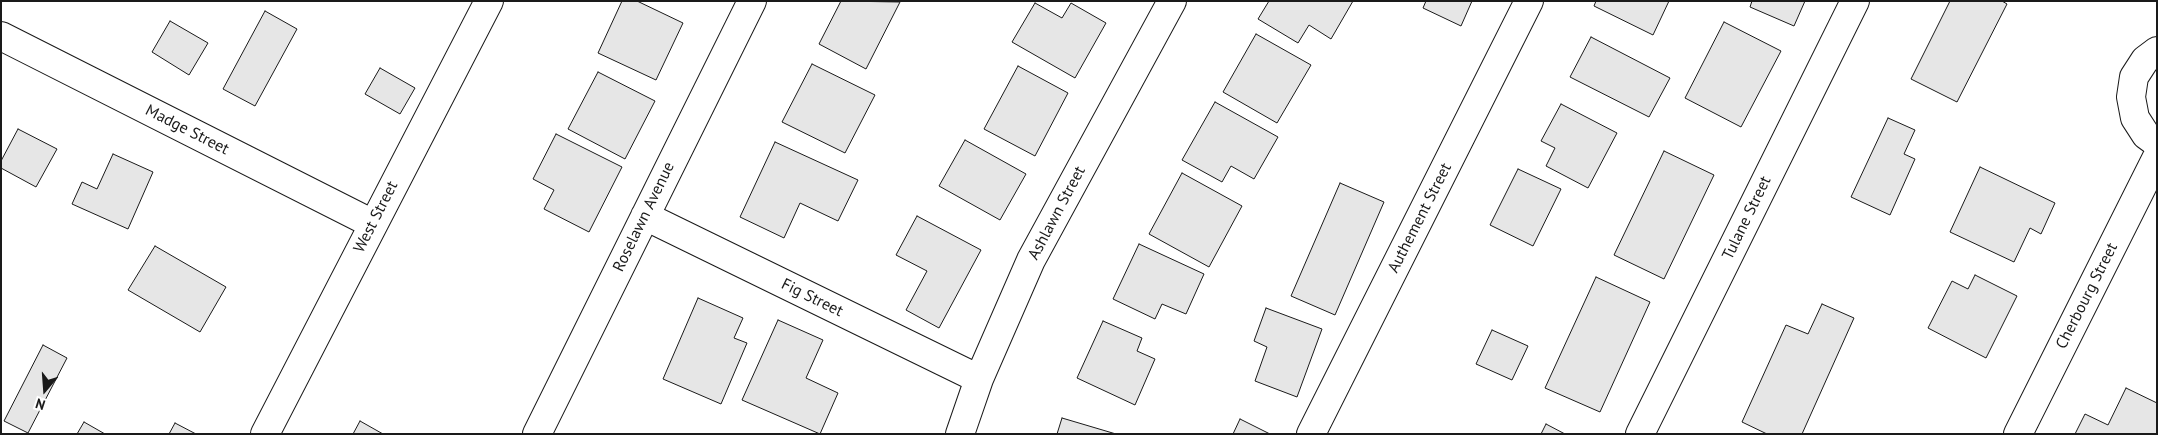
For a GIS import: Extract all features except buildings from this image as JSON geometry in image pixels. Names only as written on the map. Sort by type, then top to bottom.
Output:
[{"type":"street","name":"West Street","points":[[265,434],[489,1]]},
{"type":"street","name":"Roselawn Avenue","points":[[537,434],[752,1]]},
{"type":"street","name":"Ashlawn Street","points":[[960,434],[978,379],[1031,260],[1172,1]]},
{"type":"street","name":"Authement Street","points":[[1311,434],[1529,1]]},
{"type":"street","name":"Tulane Street","points":[[1640,434],[1855,1]]},
{"type":"street","name":"Madge Street","points":[[1,36],[372,224]]},
{"type":"street","points":[[2157,51],[2145,60],[2134,77],[2131,97],[2134,118],[2146,135],[2157,143]]},
{"type":"street","name":"Cherbourg Street","points":[[2018,434],[2157,157]]},
{"type":"street","name":"Fig Street","points":[[645,216],[978,379]]}]
